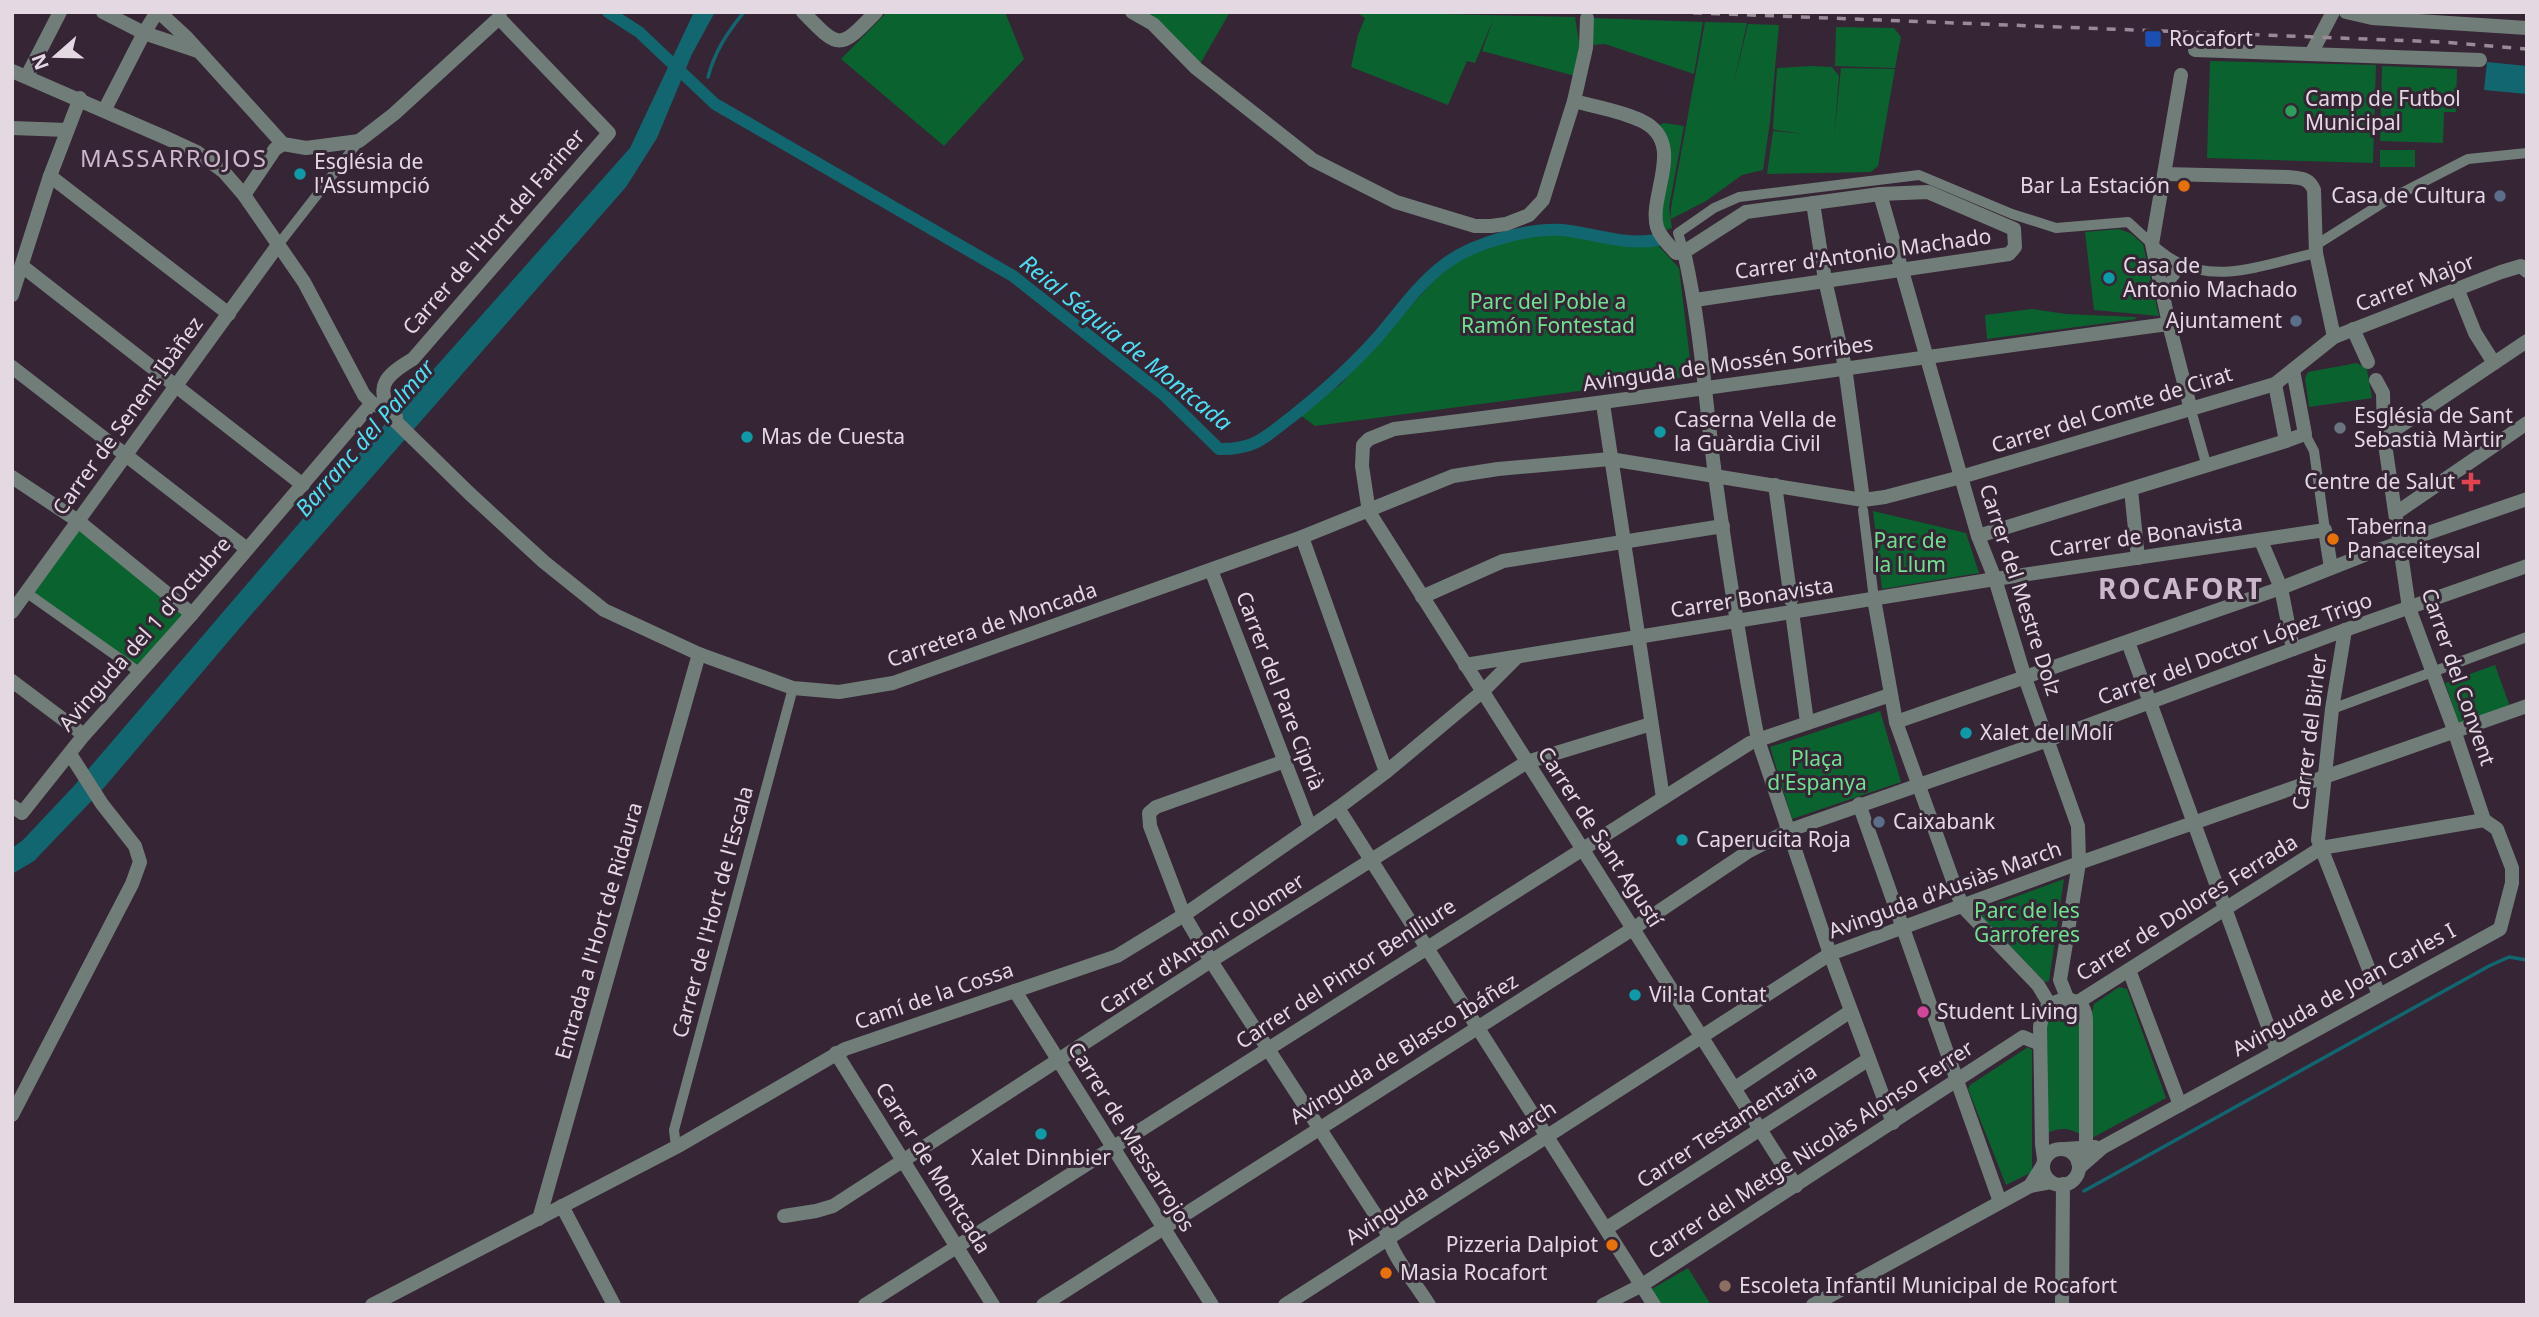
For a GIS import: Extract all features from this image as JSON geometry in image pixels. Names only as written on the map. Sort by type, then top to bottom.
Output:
[{"type":"street","points":[[27,76],[60,12]]},
{"type":"street","points":[[103,12],[144,33],[198,51]]},
{"type":"street","points":[[106,109],[144,33],[158,12],[198,51],[283,145]]},
{"type":"street","points":[[803,12],[821,31],[837,42],[843,42],[854,35],[876,12]]},
{"type":"street","points":[[1132,12],[1153,24],[1196,68],[1313,160],[1387,198],[1475,226],[1491,226],[1518,220],[1529,215],[1543,200],[1574,101],[1586,48],[1587,18]]},
{"type":"street","points":[[2312,52],[2333,12]]},
{"type":"street","points":[[2346,12],[2372,18],[2527,28]]},
{"type":"street","points":[[278,245],[359,141],[394,114],[500,15]]},
{"type":"street","name":"Carrer de l'Hort del Fariner","points":[[303,485],[380,405],[388,376],[413,359],[609,132],[500,15]]},
{"type":"street","points":[[2195,50],[2312,52],[2480,60]]},
{"type":"street","name":"Carretera de Moncada","points":[[12,71],[106,109],[197,152],[224,172],[244,195],[304,282],[359,387],[544,562],[604,610],[699,654],[793,688],[839,692],[893,683],[1302,537],[1453,476],[1498,469],[1610,459],[1715,476]]},
{"type":"street","points":[[2181,75],[2152,244],[2169,324],[2207,467]]},
{"type":"street","points":[[12,295],[50,176],[80,98]]},
{"type":"street","points":[[1574,101],[1644,121],[1654,130],[1663,147],[1664,165],[1656,225],[1666,243],[1676,253],[1684,252],[1745,212],[1880,194]]},
{"type":"street","points":[[12,128],[67,130]]},
{"type":"street","points":[[244,195],[275,149],[283,145],[306,148],[359,141]]},
{"type":"street","points":[[1893,1123],[1830,954],[1758,740],[1715,476],[1695,300],[1678,233],[1714,208],[1739,197],[1919,175],[2012,214],[2056,228],[2128,222],[2178,263],[2207,272],[2234,271],[2316,249],[2384,202],[2468,159],[2527,153]]},
{"type":"street","points":[[2165,174],[2302,178],[2311,182],[2314,190],[2316,249],[2334,337]]},
{"type":"street","points":[[50,176],[229,314]]},
{"type":"street","name":"Carrer d'Antonio Machado","points":[[1695,300],[2009,254],[2015,247],[2014,229],[1927,192],[1880,194]]},
{"type":"street","name":"Carrer del Mestre Dolz","points":[[1880,194],[1978,536],[2078,825],[2079,863],[2060,979],[2073,1001],[2084,1009],[2086,1022],[2085,1147]]},
{"type":"street","points":[[1814,203],[1825,280],[1845,367],[1874,599],[1896,722],[1962,906],[2038,985],[2050,1005],[2043,1012],[2040,1044],[2042,1144],[2046,1177],[2057,1183]]},
{"type":"street","name":"Carrer de Senent Ibàñez","points":[[12,612],[278,245]]},
{"type":"street","points":[[2162,291],[2175,275],[2178,263]]},
{"type":"street","points":[[22,266],[303,485]]},
{"type":"street","name":"Carrer Major","points":[[2368,362],[2353,330],[2457,288],[2525,267]]},
{"type":"street","points":[[2457,288],[2475,333],[2494,363]]},
{"type":"street","name":"Avinguda de Mossén Sorribes","points":[[1369,512],[1362,466],[1363,445],[1379,434],[1394,429],[1602,404],[1845,367],[2169,324]]},
{"type":"street","points":[[2286,442],[2275,384],[2334,337],[2353,330]]},
{"type":"street","points":[[2384,438],[2527,341]]},
{"type":"street","points":[[12,367],[247,549]]},
{"type":"street","points":[[2293,370],[2305,434],[2314,451],[2331,568]]},
{"type":"street","name":"Carrer del Convent","points":[[2376,380],[2383,393],[2384,438],[2409,608],[2484,820]]},
{"type":"street","name":"Carrer del Comte de Cirat","points":[[1715,476],[1775,485],[1863,505],[2275,384]]},
{"type":"street","points":[[1602,404],[1663,798]]},
{"type":"street","points":[[2396,513],[2527,423]]},
{"type":"street","points":[[1978,536],[2207,467],[2305,434]]},
{"type":"street","points":[[12,477],[78,521],[192,614]]},
{"type":"street","name":"Avinguda del 1 d'Octubre","points":[[17,809],[73,760],[84,734],[303,485]]},
{"type":"street","points":[[1775,485],[1807,722]]},
{"type":"street","points":[[2131,490],[2138,558]]},
{"type":"street","points":[[1896,722],[2281,588],[2399,542],[2527,499]]},
{"type":"street","name":"Carrer de Sant Agustí","points":[[1369,512],[1796,1186]]},
{"type":"street","points":[[1422,597],[1503,561],[1723,526]]},
{"type":"street","name":"Carrer de Bonavista","points":[[1995,579],[2325,530]]},
{"type":"street","points":[[1302,537],[1386,772]]},
{"type":"street","points":[[2261,541],[2281,588],[2293,649]]},
{"type":"street","name":"Carrer del Doctor López Trigo","points":[[1918,785],[2527,566]]},
{"type":"street","name":"Carrer del Pare Ciprià","points":[[1211,570],[1310,827]]},
{"type":"street","name":"Carrer Bonavista","points":[[1465,665],[1738,621],[1791,606],[1874,599],[1995,579]]},
{"type":"street","points":[[27,593],[139,672]]},
{"type":"street","name":"Carrer del Birler","points":[[2344,630],[2332,709],[2318,840],[2379,995]]},
{"type":"street","points":[[2332,709],[2527,637]]},
{"type":"street","points":[[2128,642],[2277,1051]]},
{"type":"street","name":"Entrada a l'Hort de Ridaura","points":[[539,1219],[699,654]]},
{"type":"street","points":[[1483,691],[1516,658]]},
{"type":"street","points":[[12,681],[84,734]]},
{"type":"street","name":"Carrer de l'Hort de l'Escala","points":[[676,1147],[674,1130],[793,688]]},
{"type":"street","name":"Camí de la Cossa","points":[[372,1305],[676,1147],[836,1053],[1117,956],[1184,915],[1338,808],[1386,772],[1483,691]]},
{"type":"street","points":[[1758,740],[1890,695]]},
{"type":"street","name":"Avinguda d'Ausiàs March","points":[[1285,1305],[1830,954],[2079,863],[2527,706]]},
{"type":"street","name":"Carrer d'Antoni Colomer","points":[[785,1216],[833,1206],[1212,961],[1527,762],[1651,724]]},
{"type":"street","name":"Carrer del Pintor Benlliure","points":[[865,1305],[1582,848],[1758,740]]},
{"type":"street","points":[[12,1115],[132,884],[140,862],[135,846],[102,804],[73,760]]},
{"type":"street","points":[[1285,761],[1156,807],[1149,813],[1150,826],[1184,915],[1386,1231],[1388,1239],[1429,1305]]},
{"type":"street","points":[[1790,830],[1918,785]]},
{"type":"street","points":[[1859,804],[2000,1202]]},
{"type":"street","points":[[1338,808],[1654,1305]]},
{"type":"street","name":"Carrer de Dolores Ferrada","points":[[2050,1005],[2073,1001],[2129,970],[2321,848],[2484,820]]},
{"type":"street","name":"Avinguda de Joan Carles I","points":[[2079,1165],[2104,1147],[2500,929],[2512,883],[2512,868],[2497,829],[2484,820]]},
{"type":"street","name":"Avinguda de Blasco Ibáñez","points":[[1042,1305],[1634,928],[1749,851],[1790,830]]},
{"type":"street","points":[[2129,970],[2180,1105]]},
{"type":"street","name":"Carrer de Massarrojos","points":[[1016,990],[1058,1062],[1212,1305]]},
{"type":"street","points":[[1735,1088],[1851,1011]]},
{"type":"street","name":"Carrer del Metge Nicolàs Alonso Ferrer","points":[[1603,1305],[1642,1285],[2023,1037],[2040,1044]]},
{"type":"street","name":"Carrer de Montcada","points":[[836,1053],[993,1305]]},
{"type":"street","name":"Carrer Testamentaria","points":[[1607,1228],[1869,1059]]},
{"type":"street","points":[[1813,1305],[2030,1186],[2075,1178],[2085,1147]]},
{"type":"street","name":"Avinguda de Joan Carles I","points":[[2065,1149],[2104,1147]]},
{"type":"street","points":[[2030,1186],[2055,1149],[2071,1152],[2079,1165]]},
{"type":"street","points":[[2057,1183],[2062,1305]]},
{"type":"street","points":[[562,1206],[614,1305]]},
{"type":"green space","points":[[887,12],[1005,12],[1024,59],[944,146],[841,59]]},
{"type":"green space","points":[[1145,12],[1230,12],[1200,64]]},
{"type":"green space","points":[[1357,12],[1575,17],[1580,48],[1575,76],[1482,51],[1493,20],[1475,63],[1467,61],[1448,105],[1351,67],[1365,18]]},
{"type":"green space","points":[[1593,18],[1703,22],[1694,74],[1605,44],[1592,45]]},
{"type":"green space","points":[[1705,22],[1747,23],[1733,87],[1748,24],[1779,25],[1763,170],[1742,175],[1706,201],[1671,219],[1671,208]]},
{"type":"green space","points":[[1836,27],[1894,28],[1901,37],[1895,68],[1835,66]]},
{"type":"green space","name":"Camp de Futbol Municipal","points":[[2210,61],[2376,65],[2373,163],[2207,158]]},
{"type":"green space","points":[[2382,66],[2457,69],[2456,112],[2444,112],[2443,143],[2380,141]]},
{"type":"green space","points":[[1832,67],[1839,76],[1834,138],[1841,68],[1895,69],[1878,166],[1871,172],[1767,174],[1773,131],[1805,134],[1774,130],[1777,68]]},
{"type":"green space","points":[[1664,123],[1684,126],[1669,207],[1672,228],[1666,230],[1662,222],[1658,126]]},
{"type":"green space","points":[[2380,150],[2415,150],[2415,167],[2380,167]]},
{"type":"green space","points":[[2119,229],[2130,233],[2143,244],[2159,316],[2094,310],[2085,232]]},
{"type":"green space","name":"Parc del Poble a Ramón Fontestad","points":[[1561,233],[1621,245],[1656,243],[1679,268],[1692,376],[1315,426],[1300,415],[1341,384],[1446,267],[1487,246],[1540,234]]},
{"type":"green space","points":[[2032,309],[2136,319],[1987,339],[1985,315]]},
{"type":"green space","points":[[2357,363],[2367,369],[2372,398],[2309,407],[2305,378],[2308,372]]},
{"type":"green space","name":"Parc de la Llum","points":[[1873,511],[1966,533],[1979,573],[1882,589]]},
{"type":"green space","points":[[78,523],[189,614],[139,669],[26,592]]},
{"type":"green space","points":[[2495,665],[2510,707],[2459,724],[2445,683]]},
{"type":"green space","name":"Plaça d'Espanya","points":[[1880,711],[1901,782],[1792,819],[1770,747]]},
{"type":"green space","name":"Parc de les Garroferes","points":[[2064,879],[2049,981],[2045,982],[1976,911]]},
{"type":"green space","points":[[2119,987],[2127,989],[2166,1098],[2092,1138],[2092,1013],[2094,1004]]},
{"type":"green space","points":[[2062,1007],[2074,1011],[2080,1021],[2081,1135],[2062,1129],[2044,1136],[2046,1018],[2055,1009]]},
{"type":"green space","points":[[2028,1047],[2032,1050],[2032,1172],[2006,1185],[1968,1089],[1970,1085]]},
{"type":"green space","points":[[1688,1268],[1711,1305],[1660,1305],[1650,1290]]},
{"type":"water","points":[[694,12],[715,12],[692,54],[657,138],[626,187],[244,623],[102,790],[34,861],[12,874],[12,848],[23,840],[73,787],[361,451],[630,148]]},
{"type":"water","points":[[2487,62],[2527,66],[2527,94],[2484,90]]},
{"type":"waterway","name":"Reial Séquia de Montcada","points":[[608,12],[639,32],[715,104],[1013,276],[1164,395],[1219,449],[1252,444],[1294,415],[1357,359],[1435,272],[1457,256],[1501,238],[1548,230],[1632,241],[1657,240]]},
{"type":"waterway","points":[[708,77],[722,43],[744,12]]},
{"type":"waterway","points":[[2084,1191],[2489,966],[2509,957],[2527,960]]},
{"type":"railway","points":[[1675,12],[2442,42],[2527,49]]},
{"type":"place","name":"Rocafort","points":[[2153,39]]},
{"type":"place","name":"Camp de Futbol Municipal","points":[[2291,111]]},
{"type":"place","name":"Església de l'Assumpció","points":[[300,174]]},
{"type":"place","name":"Bar La Estación","points":[[2184,186]]},
{"type":"place","name":"Casa de Cultura","points":[[2500,196]]},
{"type":"place","name":"Casa de Antonio Machado","points":[[2109,278]]},
{"type":"place","name":"Ajuntament","points":[[2296,321]]},
{"type":"place","name":"Església de Sant Sebastià Màrtir","points":[[2340,428]]},
{"type":"place","name":"Caserna Vella de la Guàrdia Civil","points":[[1660,432]]},
{"type":"place","name":"Mas de Cuesta","points":[[747,437]]},
{"type":"place","name":"Centre de Salut","points":[[2471,482]]},
{"type":"place","name":"Taberna Panaceiteysal","points":[[2333,539]]},
{"type":"place","name":"Xalet del Molí","points":[[1966,733]]},
{"type":"place","name":"Caixabank","points":[[1879,822]]},
{"type":"place","name":"Caperucita Roja","points":[[1682,840]]},
{"type":"place","name":"Vil·la Contat","points":[[1635,995]]},
{"type":"place","name":"Student Living","points":[[1923,1012]]},
{"type":"place","name":"Xalet Dinnbier","points":[[1041,1134]]},
{"type":"place","name":"Pizzeria Dalpiot","points":[[1612,1245]]},
{"type":"place","name":"Masia Rocafort","points":[[1386,1273]]},
{"type":"place","name":"Escoleta Infantil Municipal de Rocafort","points":[[1725,1286]]},
{"type":"district","name":"MASSARROJOS","points":[[174,159]]},
{"type":"district","name":"ROCAFORT","points":[[2181,589]]},
{"type":"water label","name":"Barranc del Palmar","points":[[365,438]]}]
